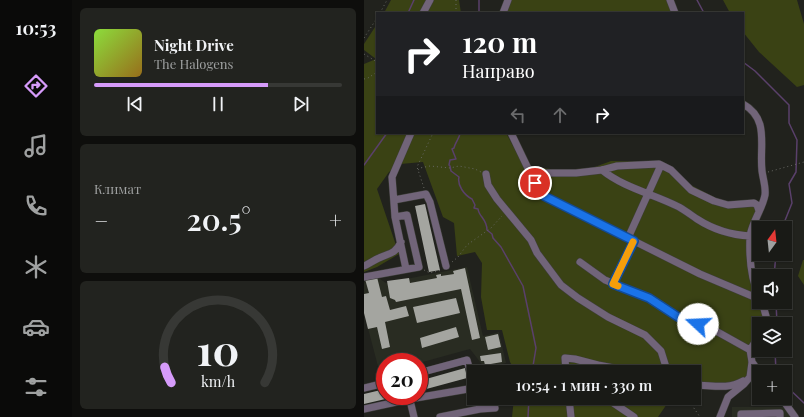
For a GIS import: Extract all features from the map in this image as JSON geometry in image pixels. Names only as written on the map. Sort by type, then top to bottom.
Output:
[{"type":"lane","points":[[424,12],[430,0]]},
{"type":"lane","points":[[503,12],[508,0]]},
{"type":"lane","points":[[670,0],[675,12]]},
{"type":"lane","points":[[744,105],[753,110],[759,121],[762,133],[762,172],[765,194],[750,236],[750,263],[752,273]]},
{"type":"lane","points":[[406,269],[396,217],[392,177],[411,134]]},
{"type":"lane","points":[[511,134],[535,183],[544,196],[700,274],[752,296]]},
{"type":"lane","points":[[529,170],[576,173],[602,170],[618,166],[661,165],[671,170],[691,190],[721,204],[728,205],[754,203],[757,205],[759,211]]},
{"type":"lane","points":[[613,284],[648,194],[661,165]]},
{"type":"lane","points":[[602,170],[608,176],[679,207],[714,228],[730,234],[750,236]]},
{"type":"lane","points":[[486,174],[488,185],[507,212],[531,240],[537,253],[561,285],[608,317],[645,335],[661,351],[665,365]]},
{"type":"lane","points":[[394,200],[426,194],[430,202],[446,266]]},
{"type":"lane","points":[[364,277],[419,267],[407,215],[396,217]]},
{"type":"lane","points":[[364,266],[397,250],[400,242]]},
{"type":"lane","points":[[580,262],[591,271],[613,284],[649,298],[678,317],[707,326],[750,350]]},
{"type":"lane","points":[[720,417],[728,397],[750,377],[752,362],[750,350],[752,347]]},
{"type":"lane","points":[[566,365],[565,358],[598,365]]},
{"type":"lane","points":[[428,371],[467,360],[468,365]]},
{"type":"lane","points":[[701,385],[735,386],[750,377]]},
{"type":"lane","points":[[364,388],[376,385]]},
{"type":"lane","points":[[428,395],[467,387]]},
{"type":"lane","points":[[364,409],[381,405]]},
{"type":"lane","points":[[411,405],[414,417]]},
{"type":"lane","points":[[479,405],[480,409]]},
{"type":"lane","points":[[570,405],[571,417]]},
{"type":"lane","points":[[616,405],[634,417]]},
{"type":"lane","points":[[786,405],[795,417]]},
{"type":"lane","points":[[440,417],[480,409],[495,408]]},
{"type":"lane","points":[[741,417],[740,414],[780,413],[780,417]]},
{"type":"path","points":[[381,12],[387,0]]},
{"type":"path","points":[[456,0],[456,12]]},
{"type":"path","points":[[364,38],[376,20]]},
{"type":"path","points":[[364,54],[376,61]]},
{"type":"path","points":[[364,79],[376,73]]},
{"type":"path","points":[[426,194],[417,167],[433,134]]},
{"type":"path","points":[[762,172],[768,172],[803,162]]},
{"type":"path","points":[[418,170],[420,168],[430,166],[450,168],[459,166],[475,169],[486,174]]},
{"type":"path","points":[[419,267],[430,273],[440,271],[458,257],[467,245],[491,228],[507,212]]},
{"type":"path","points":[[691,405],[700,417]]},
{"type":"shaded area","points":[[467,267],[483,336],[499,332],[506,363],[482,365],[470,349],[428,361],[428,353],[376,353],[376,359],[364,313],[364,284],[365,279],[377,277],[386,283]]},
{"type":"shaded area","points":[[732,407],[785,407],[792,417],[732,417]]},
{"type":"green space","points":[[391,0],[459,0],[461,12],[385,12]]},
{"type":"green space","points":[[504,0],[672,0],[678,12],[500,12]]},
{"type":"green space","points":[[723,0],[797,0],[804,24],[804,85],[797,87],[759,52],[744,33],[744,12],[729,12]]},
{"type":"green space","points":[[376,26],[376,59],[364,50],[364,44]]},
{"type":"green space","points":[[376,59],[376,134],[507,134],[524,166],[560,170],[592,168],[611,161],[659,162],[689,184],[720,200],[728,202],[754,201],[765,207],[758,221],[752,221],[752,261],[754,261],[755,269],[752,269],[752,309],[763,309],[764,317],[752,317],[752,357],[754,357],[754,362],[752,365],[750,380],[731,389],[701,389],[701,365],[512,365],[502,330],[487,330],[481,297],[482,263],[475,252],[457,256],[454,223],[443,217],[423,162],[400,164],[389,172],[377,189],[399,254],[377,267],[364,272],[364,64]]},
{"type":"green space","points":[[804,260],[804,285],[798,276]]},
{"type":"green space","points":[[513,405],[666,405],[658,417],[512,417]]},
{"type":"building","points":[[425,204],[440,270],[429,272],[415,206]]},
{"type":"building","points":[[465,268],[480,338],[472,340],[461,289],[396,302],[390,298],[387,281],[409,278],[410,283],[437,278],[436,275],[441,274],[441,276],[454,274],[453,271]]},
{"type":"building","points":[[377,277],[382,297],[386,296],[390,310],[406,306],[409,316],[385,322],[390,347],[382,349],[377,327],[368,329],[364,313],[364,294],[369,293],[365,279]]},
{"type":"building","points":[[456,298],[460,313],[417,323],[413,307]]},
{"type":"building","points":[[456,327],[459,337],[422,348],[420,338]]},
{"type":"building","points":[[498,334],[501,347],[488,350],[485,337]]},
{"type":"building","points":[[501,353],[502,362],[485,365],[484,361],[481,361],[480,356]]},
{"type":"building","points":[[465,368],[467,378],[428,389],[428,378]]},
{"type":"building","points":[[376,391],[376,401],[364,404],[364,394]]},
{"type":"waterway","points":[[408,12],[414,0]]},
{"type":"waterway","points":[[479,0],[479,12]]},
{"type":"waterway","points":[[697,0],[703,12]]},
{"type":"waterway","points":[[744,63],[755,71],[789,105],[789,123],[797,140],[796,172],[789,184],[792,203],[785,221]]},
{"type":"waterway","points":[[364,165],[386,134]]},
{"type":"waterway","points":[[460,134],[454,148],[452,149],[456,159],[450,160],[449,165],[451,171],[459,177],[459,183],[462,190],[472,199],[475,205],[474,208],[478,209],[486,223],[487,230],[492,234],[493,238],[501,247],[523,286],[536,348],[533,365]]},
{"type":"waterway","points":[[775,261],[775,269]]},
{"type":"waterway","points":[[776,309],[777,317]]},
{"type":"waterway","points":[[775,357],[776,365]]},
{"type":"waterway","points":[[792,392],[804,403]]},
{"type":"waterway","points":[[528,417],[529,405]]},
{"type":"slow traffic","points":[[618,286],[613,284],[633,242]]},
{"type":"route","points":[[535,183],[544,196],[567,209],[634,241],[613,284],[649,298],[678,317],[698,324]]}]
